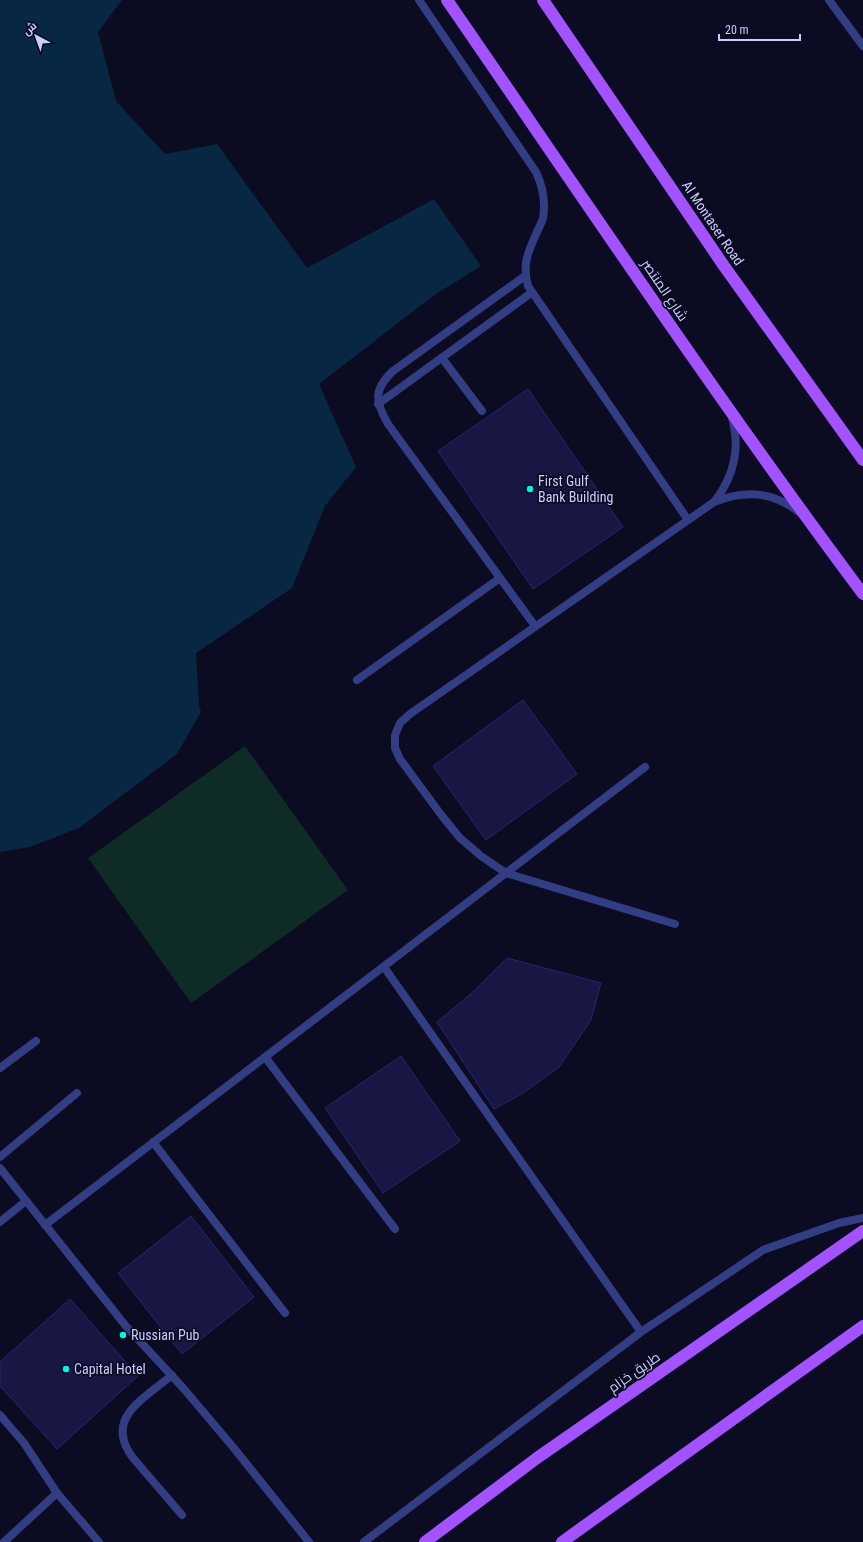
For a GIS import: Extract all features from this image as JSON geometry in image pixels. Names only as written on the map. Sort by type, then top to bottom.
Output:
[{"type":"main road","name":"شارع المنتصر","points":[[447,0],[730,412],[863,594]]},
{"type":"main road","name":"Al Montaser Road","points":[[543,0],[724,266],[863,460]]},
{"type":"main road","name":"طريق خزام","points":[[425,1542],[537,1458],[863,1232]]},
{"type":"main road","points":[[562,1542],[863,1326]]},
{"type":"street","points":[[419,0],[536,172],[543,187],[545,203],[542,219],[527,254],[525,265],[525,276],[531,293],[688,520]]},
{"type":"street","points":[[829,0],[863,46]]},
{"type":"street","points":[[525,276],[393,371],[384,380],[378,392],[378,404],[388,424],[535,626]]},
{"type":"street","points":[[378,404],[531,293]]},
{"type":"street","points":[[442,358],[482,411]]},
{"type":"street","points":[[714,502],[724,489],[731,474],[735,459],[736,435],[730,412]]},
{"type":"street","points":[[675,924],[506,873],[470,847],[460,838],[442,816],[400,759],[395,748],[394,735],[400,723],[410,714],[714,502],[730,496],[746,494],[762,495],[778,499],[792,506],[805,516]]},
{"type":"street","points":[[357,680],[500,578]]},
{"type":"street","points":[[45,1225],[645,767]]},
{"type":"street","points":[[384,967],[641,1332]]},
{"type":"street","points":[[0,1068],[36,1041]]},
{"type":"street","points":[[265,1057],[395,1229]]},
{"type":"street","points":[[0,1157],[77,1093]]},
{"type":"street","points":[[153,1142],[285,1313]]},
{"type":"street","points":[[0,1168],[125,1324],[233,1447],[309,1542]]},
{"type":"street","points":[[0,1222],[26,1200]]},
{"type":"street","points":[[364,1542],[641,1332],[763,1250],[839,1223],[863,1218]]},
{"type":"street","points":[[172,1376],[133,1408],[126,1416],[122,1427],[122,1438],[126,1449],[133,1458],[182,1515]]},
{"type":"street","points":[[0,1415],[24,1443],[58,1493],[99,1542]]},
{"type":"street","points":[[4,1542],[58,1493]]},
{"type":"green space","points":[[245,746],[348,890],[191,1003],[88,858]]},
{"type":"water","points":[[0,0],[122,0],[98,32],[116,101],[165,154],[217,144],[307,268],[434,199],[481,266],[433,296],[319,384],[356,467],[325,506],[292,588],[196,653],[199,705],[201,712],[177,754],[79,828],[30,847],[0,852]]},
{"type":"building","name":"First Gulf Bank Building","points":[[528,389],[623,527],[533,589],[438,451]]},
{"type":"building","points":[[523,700],[577,774],[486,840],[433,766]]},
{"type":"building","points":[[507,958],[601,983],[591,1020],[559,1067],[522,1094],[494,1109],[437,1022],[473,992]]},
{"type":"building","points":[[401,1056],[460,1141],[383,1193],[325,1108]]},
{"type":"building","points":[[191,1216],[254,1297],[182,1354],[118,1273]]},
{"type":"building","name":"Capital Hotel","points":[[70,1299],[138,1376],[57,1449],[0,1386],[0,1362]]},
{"type":"place","name":"First Gulf Bank Building","points":[[530,489]]},
{"type":"place","name":"Russian Pub","points":[[123,1335]]},
{"type":"place","name":"Capital Hotel","points":[[66,1369]]}]
